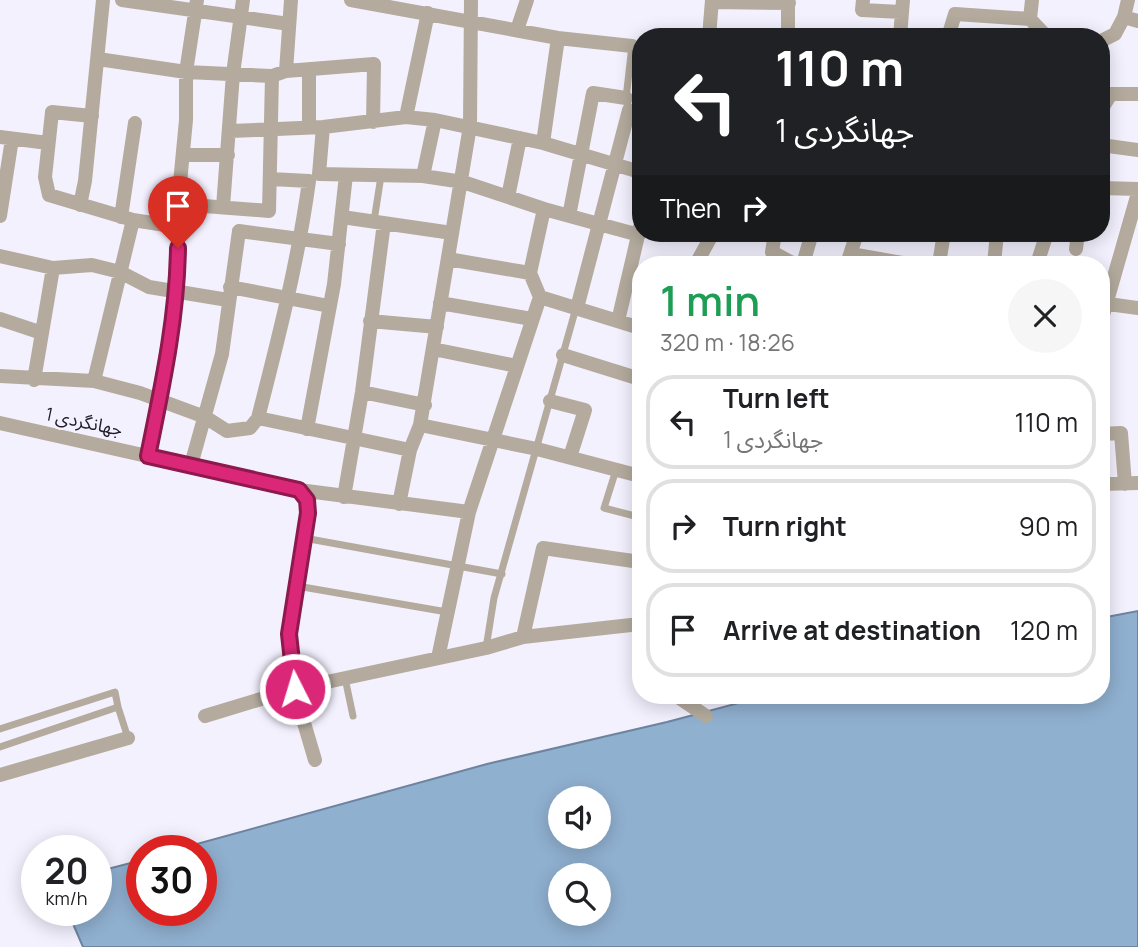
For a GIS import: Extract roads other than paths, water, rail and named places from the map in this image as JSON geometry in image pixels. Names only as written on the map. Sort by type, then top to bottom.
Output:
[{"type":"street","points":[[80,205],[103,0]]},
{"type":"street","points":[[122,0],[195,6],[241,18],[289,24]]},
{"type":"street","points":[[223,207],[233,74],[243,0]]},
{"type":"street","points":[[178,204],[269,211],[272,130],[279,73],[289,24],[290,0]]},
{"type":"street","points":[[399,504],[410,450],[425,405],[440,303],[463,182],[470,126],[471,0]]},
{"type":"street","points":[[517,30],[527,0]]},
{"type":"street","points":[[863,0],[862,10],[902,6],[901,28]]},
{"type":"street","points":[[1030,19],[1032,0]]},
{"type":"street","points":[[1110,36],[1131,19],[1128,0]]},
{"type":"street","points":[[357,1],[400,4],[428,13],[558,38],[632,46]]},
{"type":"street","points":[[708,28],[712,1],[788,1],[788,28]]},
{"type":"street","points":[[148,456],[177,292],[178,204],[184,155],[186,72],[195,6]]},
{"type":"street","points":[[406,117],[428,13]]},
{"type":"street","points":[[951,28],[955,14],[1030,19],[1039,28]]},
{"type":"street","points":[[543,143],[558,38]]},
{"type":"street","points":[[98,59],[186,72],[233,74],[309,71],[374,64],[373,122]]},
{"type":"street","points":[[309,71],[319,174],[423,176],[463,182],[544,209],[598,224],[632,230]]},
{"type":"street","points":[[569,216],[593,93],[632,106],[577,307]]},
{"type":"street","points":[[1110,96],[1138,94]]},
{"type":"street","points":[[92,116],[52,112],[45,177],[49,195],[127,218],[178,227]]},
{"type":"street","points":[[230,131],[316,127],[406,117],[470,126],[543,143],[632,169]]},
{"type":"street","points":[[423,176],[435,120]]},
{"type":"street","points":[[94,381],[120,272],[135,123]]},
{"type":"street","points":[[1,206],[6,138],[48,143]]},
{"type":"street","points":[[508,197],[520,138]]},
{"type":"street","points":[[1110,146],[1138,150]]},
{"type":"street","points":[[184,155],[228,155]]},
{"type":"street","points":[[307,429],[339,244],[346,175]]},
{"type":"street","points":[[0,376],[34,380],[94,381],[140,393],[205,417],[214,426],[241,431],[250,428],[258,418],[289,296],[309,181],[271,179]]},
{"type":"street","points":[[1110,189],[1138,191],[1110,281]]},
{"type":"street","points":[[438,658],[469,512],[540,297],[530,273],[544,209]]},
{"type":"street","points":[[342,217],[452,233]]},
{"type":"street","points":[[344,497],[362,392],[379,223]]},
{"type":"street","points":[[191,465],[222,354],[239,231],[339,244]]},
{"type":"street","points":[[774,242],[772,252],[779,256]]},
{"type":"street","points":[[1076,249],[1077,242]]},
{"type":"street","points":[[0,256],[53,268],[92,265],[120,272],[149,287],[177,292],[289,296],[329,306]]},
{"type":"street","points":[[448,259],[530,273]]},
{"type":"street","points":[[618,321],[632,265]]},
{"type":"street","points":[[34,380],[53,268]]},
{"type":"street","points":[[540,297],[632,325]]},
{"type":"street","points":[[440,303],[532,319]]},
{"type":"street","points":[[1110,304],[1138,308]]},
{"type":"street","points":[[0,319],[42,333]]},
{"type":"street","points":[[370,321],[437,327]]},
{"type":"street","points":[[433,349],[517,366]]},
{"type":"street","points":[[563,355],[632,377]]},
{"type":"street","points":[[362,392],[425,405]]},
{"type":"street","points":[[550,401],[585,410],[570,457]]},
{"type":"street","points":[[258,418],[410,450]]},
{"type":"street","name":"جهانگردی 1","points":[[0,423],[299,490],[469,512]]},
{"type":"street","points":[[420,425],[537,449],[632,474]]},
{"type":"street","points":[[1110,434],[1121,433],[1131,483],[1110,484]]},
{"type":"street","points":[[299,490],[307,500],[289,634],[295,689],[315,761]]},
{"type":"street","points":[[523,637],[543,548],[632,561]]},
{"type":"street","points":[[205,716],[295,689],[486,648],[523,637],[632,625]]},
{"type":"street","points":[[688,704],[706,716]]},
{"type":"street","points":[[0,775],[128,738]]},
{"type":"lane","points":[[632,46],[632,106]]},
{"type":"lane","points":[[379,223],[381,176]]},
{"type":"lane","points":[[486,648],[502,574],[577,307]]},
{"type":"lane","points":[[616,470],[604,508],[632,515]]},
{"type":"lane","points":[[304,538],[502,574]]},
{"type":"lane","points":[[297,586],[447,612]]},
{"type":"lane","points":[[345,678],[353,716]]},
{"type":"lane","points":[[0,729],[115,692],[128,738]]},
{"type":"lane","points":[[0,747],[118,707]]},
{"type":"lane","points":[[32,719],[37,736]]},
{"type":"water","points":[[1138,611],[1138,947],[83,947],[74,926],[112,926],[112,868],[126,864],[126,926],[217,926],[217,838],[487,764],[735,704],[1110,704],[1110,616]]}]
